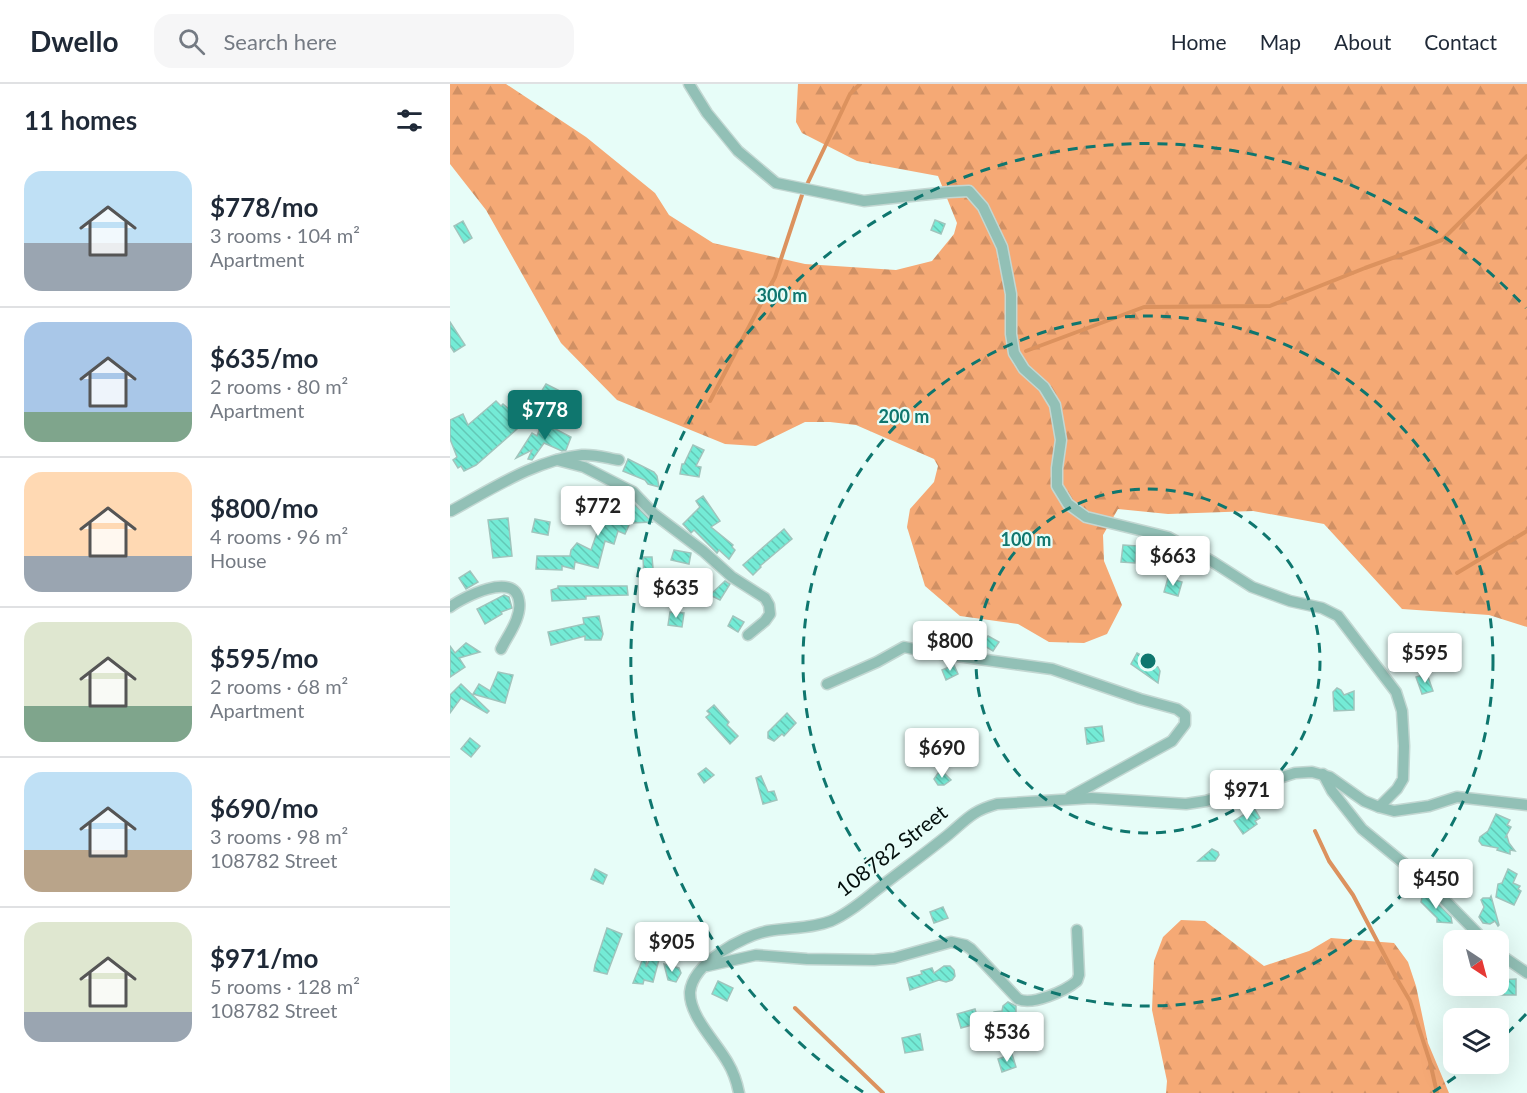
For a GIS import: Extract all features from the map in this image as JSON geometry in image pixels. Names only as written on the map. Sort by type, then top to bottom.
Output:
[{"type":"street","points":[[689,84],[707,114],[738,151],[777,183],[864,201],[969,191],[983,207],[1002,248],[1011,294],[1011,334],[1014,353],[1024,369],[1044,387],[1055,405],[1061,440],[1057,468],[1058,486],[1068,504],[1086,517],[1168,537],[1252,587],[1290,601],[1322,608],[1338,616],[1396,692],[1402,711],[1403,779],[1397,789],[1378,807]]},
{"type":"street","points":[[450,511],[508,480],[557,460],[585,455],[619,460]]},
{"type":"street","points":[[557,460],[584,467],[633,492],[654,514],[703,551],[732,577],[765,598],[770,605],[770,614],[748,635]]},
{"type":"street","points":[[450,607],[462,599],[493,586],[513,591],[520,602],[517,618],[501,649]]},
{"type":"street","points":[[828,684],[877,662],[899,649],[910,647],[928,652],[1052,669],[1140,699],[1177,708],[1185,715],[1186,720],[1182,729],[1172,741],[1067,799]]},
{"type":"street","name":"108782 Street","points":[[739,1093],[729,1064],[694,1012],[690,993],[695,977],[704,966],[749,937],[768,931],[815,926],[833,920],[855,907],[977,810],[997,804],[1091,798],[1186,804],[1206,801],[1295,773],[1323,774]]},
{"type":"street","points":[[1323,774],[1352,794],[1378,807],[1394,811],[1429,806],[1457,797],[1527,805]]},
{"type":"street","points":[[1323,774],[1332,791],[1362,829],[1429,884],[1473,930]]},
{"type":"street","points":[[704,966],[756,955],[807,959],[874,960],[894,958],[951,942],[971,949],[1018,999],[1027,1002],[1057,992],[1077,981],[1079,975],[1077,930]]},
{"type":"street","points":[[1509,961],[1527,973]]},
{"type":"green space","points":[[450,84],[506,84],[586,137],[655,193],[669,215],[713,243],[805,264],[896,270],[932,261],[954,234],[957,223],[938,176],[857,161],[802,133],[796,122],[798,84],[1527,84],[1527,627],[1489,615],[1402,609],[1324,524],[1253,511],[1168,514],[1118,509],[1103,535],[1104,561],[1122,605],[1107,634],[1084,643],[1049,642],[1018,624],[960,616],[925,586],[907,527],[910,509],[934,482],[938,466],[934,459],[856,425],[830,422],[805,422],[756,446],[725,444],[617,400],[561,343],[486,210],[450,164]]},
{"type":"green space","points":[[1181,920],[1205,921],[1264,966],[1309,951],[1331,938],[1394,943],[1408,962],[1416,986],[1428,1043],[1449,1093],[1166,1093],[1167,1081],[1152,1010],[1154,961],[1163,937]]},
{"type":"building","points":[[935,220],[945,224],[941,234],[931,230]]},
{"type":"building","points":[[463,221],[472,238],[464,243],[454,226]]},
{"type":"building","points":[[450,322],[465,345],[454,352],[450,346]]},
{"type":"building","points":[[546,384],[572,397],[566,410],[551,403],[558,394],[548,402],[538,397]]},
{"type":"building","points":[[496,401],[518,417],[512,424],[517,429],[476,465],[464,471],[461,466],[458,468],[453,460],[457,457],[450,439],[450,420],[463,414],[468,425]]},
{"type":"building","points":[[542,422],[571,437],[566,450],[562,451],[544,443],[532,460],[528,459],[532,450],[516,458],[532,433],[537,436]]},
{"type":"building","points":[[693,445],[704,450],[696,466],[701,467],[699,477],[680,474],[682,464]]},
{"type":"building","points":[[628,459],[654,472],[659,487],[623,471]]},
{"type":"building","points":[[703,496],[720,521],[711,527],[733,545],[735,550],[729,559],[719,550],[717,553],[694,530],[691,533],[683,524],[700,507],[696,501]]},
{"type":"building","points":[[566,497],[577,499],[574,517],[563,515]]},
{"type":"building","points":[[617,497],[633,503],[652,522],[630,523],[625,534],[618,531],[614,544],[605,541],[598,568],[575,562],[574,569],[562,566],[562,570],[536,569],[537,556],[570,556],[571,550],[577,543],[591,550],[600,524],[596,523],[600,511],[603,512],[605,509],[611,511]]},
{"type":"building","points":[[508,518],[512,556],[493,558],[488,520]]},
{"type":"building","points":[[535,519],[550,522],[548,535],[532,532]]},
{"type":"building","points":[[784,529],[792,539],[760,566],[753,575],[743,565]]},
{"type":"building","points":[[1123,545],[1137,546],[1135,563],[1121,562]]},
{"type":"building","points":[[674,550],[691,553],[689,564],[671,560]]},
{"type":"building","points":[[643,557],[652,557],[654,579],[644,579]]},
{"type":"building","points":[[470,571],[478,582],[466,589],[459,578]]},
{"type":"building","points":[[1168,578],[1182,582],[1178,596],[1164,592]]},
{"type":"building","points":[[725,581],[730,584],[720,600],[710,595]]},
{"type":"building","points":[[558,586],[627,586],[628,595],[586,596],[586,599],[552,601],[551,590]]},
{"type":"building","points":[[504,595],[509,597],[512,608],[501,612],[502,614],[485,624],[477,609]]},
{"type":"building","points":[[670,612],[684,613],[682,627],[668,625]]},
{"type":"building","points":[[599,616],[603,634],[601,640],[585,640],[585,636],[551,645],[548,632],[584,624],[583,618]]},
{"type":"building","points":[[733,616],[744,622],[738,632],[728,626]]},
{"type":"building","points":[[988,636],[999,642],[993,651],[983,645]]},
{"type":"building","points":[[466,643],[480,652],[459,658],[465,667],[450,677],[450,646],[455,653]]},
{"type":"building","points":[[1137,653],[1150,660],[1148,663],[1158,667],[1160,671],[1158,683],[1131,664]]},
{"type":"building","points":[[954,665],[958,674],[946,680],[942,670]]},
{"type":"building","points":[[498,672],[513,675],[505,703],[473,694],[479,684],[490,691]]},
{"type":"building","points":[[1427,674],[1433,691],[1422,694],[1416,677]]},
{"type":"building","points":[[461,684],[489,711],[487,713],[461,698],[450,713],[450,695]]},
{"type":"building","points":[[1337,688],[1344,695],[1354,691],[1354,710],[1334,711],[1333,692]]},
{"type":"building","points":[[714,705],[729,722],[727,725],[738,736],[730,744],[706,717],[710,714],[707,711]]},
{"type":"building","points":[[787,713],[796,723],[784,736],[782,734],[774,741],[768,738],[768,732]]},
{"type":"building","points":[[1102,726],[1104,741],[1087,744],[1085,728]]},
{"type":"building","points":[[470,738],[480,746],[471,757],[461,749]]},
{"type":"building","points":[[706,768],[714,775],[704,783],[698,774]]},
{"type":"building","points":[[938,773],[945,774],[951,780],[944,785],[938,785],[934,779]]},
{"type":"building","points":[[761,776],[768,792],[774,791],[777,800],[763,804],[756,778]]},
{"type":"building","points":[[1254,808],[1260,818],[1255,821],[1257,824],[1243,834],[1234,821]]},
{"type":"building","points":[[1496,814],[1510,820],[1507,825],[1511,827],[1505,838],[1507,836],[1515,851],[1510,850],[1510,854],[1497,850],[1498,848],[1482,845],[1479,841],[1480,837],[1488,831]]},
{"type":"building","points":[[1212,849],[1219,855],[1215,861],[1198,861]]},
{"type":"building","points":[[595,869],[607,875],[603,884],[591,879]]},
{"type":"building","points":[[1508,869],[1517,874],[1513,883],[1520,886],[1518,889],[1521,891],[1514,905],[1496,897],[1498,884],[1502,883]]},
{"type":"building","points":[[1426,895],[1431,897],[1451,917],[1452,923],[1437,922],[1437,918],[1421,902],[1422,897]]},
{"type":"building","points":[[1491,896],[1498,926],[1495,921],[1490,924],[1483,923],[1479,917],[1484,907],[1481,900]]},
{"type":"building","points":[[943,907],[948,918],[934,923],[930,912]]},
{"type":"building","points":[[607,928],[622,934],[607,974],[594,971]]},
{"type":"building","points":[[661,952],[653,982],[644,980],[643,984],[633,983],[644,956],[647,957],[646,967],[649,961]]},
{"type":"building","points":[[664,964],[679,968],[681,973],[676,982],[668,980]]},
{"type":"building","points":[[944,966],[950,966],[954,970],[955,976],[952,980],[946,982],[939,980],[910,990],[907,978],[922,974],[921,971],[932,968],[934,973]]},
{"type":"building","points":[[1509,979],[1516,979],[1516,995],[1509,995]]},
{"type":"building","points":[[718,981],[733,988],[727,1001],[712,994]]},
{"type":"building","points":[[1008,1002],[1016,1006],[1016,1012],[1004,1016],[1003,1021],[998,1025],[992,1024],[987,1019],[994,1012],[1002,1011],[1003,1006]]},
{"type":"building","points":[[975,1009],[979,1023],[961,1028],[957,1014]]},
{"type":"building","points":[[920,1034],[923,1050],[905,1053],[902,1038]]},
{"type":"building","points":[[1012,1054],[1016,1067],[1002,1072],[998,1059]]},
{"type":"waterway","points":[[710,401],[775,277],[802,195],[850,94],[860,84]]},
{"type":"waterway","points":[[1026,351],[1144,307],[1270,306],[1442,240],[1527,156]]},
{"type":"waterway","points":[[1457,573],[1527,531]]},
{"type":"waterway","points":[[1315,831],[1329,861],[1353,895],[1410,1001],[1430,1062],[1437,1093]]},
{"type":"waterway","points":[[795,1008],[883,1093]]}]
